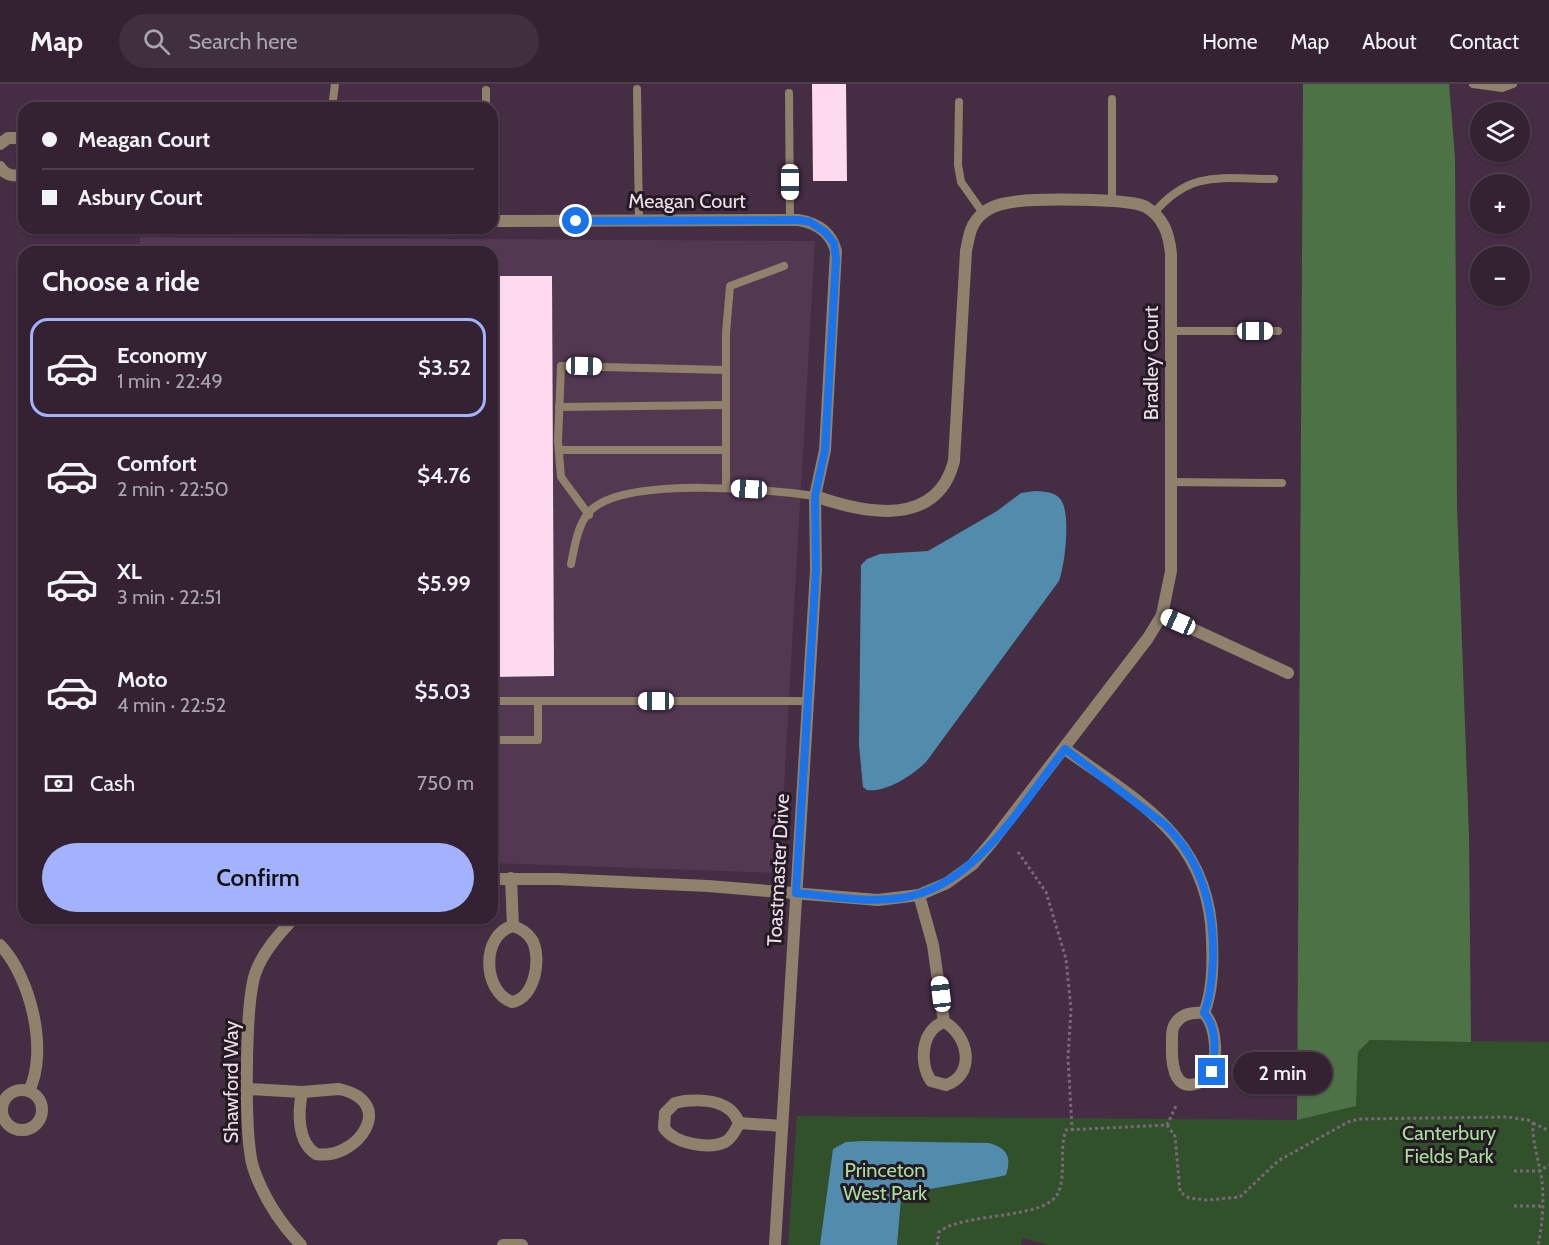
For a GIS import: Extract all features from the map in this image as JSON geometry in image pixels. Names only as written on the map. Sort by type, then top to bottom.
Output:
[{"type":"street","points":[[0,144],[8,138],[18,138]]},
{"type":"street","points":[[1,173],[18,174]]},
{"type":"street","points":[[815,496],[845,507],[901,510],[924,504],[944,487],[954,461],[966,251],[969,232],[983,213],[1006,203],[1022,201],[1112,202],[1143,206],[1154,213]]},
{"type":"street","name":"Bradley Court","points":[[796,893],[878,900],[919,894],[947,883],[972,864],[1065,749],[1162,615],[1170,581],[1170,241],[1166,228],[1154,213]]},
{"type":"street","name":"Meagan Court","points":[[498,221],[790,220],[810,222],[819,226],[830,237],[836,251],[825,450],[815,496]]},
{"type":"street","name":"Toastmaster Drive","points":[[776,1245],[816,570],[815,496]]},
{"type":"street","points":[[1162,615],[1288,673]]},
{"type":"street","points":[[1065,749],[1164,824],[1176,836],[1196,867],[1209,902],[1212,921],[1212,974],[1204,1013]]},
{"type":"street","points":[[511,878],[513,926]]},
{"type":"street","points":[[498,879],[617,881],[796,893]]},
{"type":"street","points":[[919,894],[933,945],[944,1022]]},
{"type":"street","name":"Shawford Way","points":[[289,924],[278,936],[255,974],[250,997],[248,1129],[253,1165],[270,1204],[300,1245]]},
{"type":"street","points":[[513,926],[524,931],[533,942],[535,954],[534,983],[529,994],[512,1002],[497,993],[492,983],[491,944],[497,934],[513,926]]},
{"type":"street","points":[[0,945],[18,970],[31,1003],[35,1062],[33,1082],[29,1091]]},
{"type":"street","points":[[1204,1013],[1210,1020],[1213,1030],[1212,1072],[1202,1082],[1188,1084],[1180,1081],[1173,1072],[1173,1029],[1180,1018],[1188,1014],[1204,1013]]},
{"type":"street","points":[[944,1022],[953,1027],[960,1036],[965,1054],[965,1070],[961,1077],[946,1085],[931,1081],[925,1069],[924,1053],[925,1039],[937,1024],[944,1022]]},
{"type":"street","points":[[248,1089],[302,1092],[339,1089],[354,1093],[369,1113],[367,1130],[339,1150],[323,1155],[316,1154],[305,1144],[302,1135],[299,1104],[302,1092]]},
{"type":"street","points":[[692,1100],[727,1106],[739,1123],[731,1137],[724,1142],[695,1143],[673,1138],[664,1128],[663,1120],[669,1108],[675,1103],[692,1100]]},
{"type":"street","points":[[739,1123],[783,1126]]},
{"type":"street","points":[[503,1245],[522,1245]]},
{"type":"lane","points":[[333,102],[335,84]]},
{"type":"lane","points":[[1473,84],[1502,88],[1513,84]]},
{"type":"lane","points":[[637,88],[639,220]]},
{"type":"lane","points":[[486,90],[486,102]]},
{"type":"lane","points":[[789,93],[790,220]]},
{"type":"lane","points":[[1112,99],[1112,202]]},
{"type":"lane","points":[[959,102],[958,165],[962,182],[983,213]]},
{"type":"lane","points":[[1154,213],[1176,190],[1196,181],[1274,179]]},
{"type":"lane","points":[[726,488],[726,370],[730,286],[784,266]]},
{"type":"lane","points":[[1170,332],[1278,331]]},
{"type":"lane","points":[[589,515],[561,477],[559,407],[561,366],[726,370]]},
{"type":"lane","points":[[559,407],[726,405]]},
{"type":"lane","points":[[559,450],[725,450]]},
{"type":"lane","points":[[1170,482],[1282,483]]},
{"type":"lane","points":[[570,564],[579,528],[594,507],[623,494],[726,488],[773,490],[815,496]]},
{"type":"lane","points":[[498,701],[808,701]]},
{"type":"lane","points":[[498,740],[538,740],[538,702]]},
{"type":"path","points":[[1018,852],[1046,892],[1066,959],[1071,1009],[1068,1057],[1072,1129]]},
{"type":"path","points":[[1167,1125],[1176,1106]]},
{"type":"path","points":[[1167,1125],[1175,1136],[1180,1192],[1189,1198],[1224,1200],[1240,1197],[1278,1161],[1348,1122],[1359,1119],[1507,1117],[1528,1120],[1549,1131]]},
{"type":"path","points":[[1533,1123],[1540,1171],[1541,1206],[1538,1245]]},
{"type":"path","points":[[937,1245],[939,1232],[951,1224],[1036,1208],[1054,1198],[1061,1183],[1066,1130],[1167,1125]]},
{"type":"path","points":[[1514,1171],[1540,1171],[1549,1165]]},
{"type":"path","points":[[1514,1206],[1541,1206]]},
{"type":"shaded area","points":[[140,237],[815,241],[779,873],[498,863],[498,246],[140,246]]},
{"type":"green space","points":[[1303,84],[1449,84],[1455,157],[1457,505],[1469,835],[1471,1042],[1370,1040],[1358,1052],[1356,1106],[1297,1120]]},
{"type":"green space","points":[[1370,1040],[1549,1042],[1549,1245],[1049,1245],[1022,1238],[1021,1245],[788,1245],[797,1116],[1297,1120],[1355,1106],[1358,1052]]},
{"type":"water","points":[[1035,491],[1056,495],[1064,507],[1066,540],[1059,581],[926,762],[891,786],[867,790],[863,787],[859,745],[861,565],[867,559],[880,554],[928,551],[997,511],[1021,493]]},
{"type":"water","points":[[846,1142],[989,1143],[1007,1154],[1008,1169],[1006,1175],[998,1177],[907,1193],[901,1198],[897,1245],[820,1245],[833,1149]]},
{"type":"building","points":[[812,84],[846,84],[847,181],[813,181]]},
{"type":"building","points":[[498,276],[552,276],[554,676],[498,677]]},
{"type":"route","points":[[576,221],[798,220],[819,226],[834,243],[836,276],[825,450],[815,496],[816,570],[796,893],[878,900],[919,894],[947,883],[972,864],[991,843],[1065,749],[1164,824],[1186,850],[1204,884],[1212,921],[1212,974],[1208,1004],[1204,1013],[1210,1020],[1213,1030],[1212,1072]]},
{"type":"park label","name":"Canterbury Fields Park","points":[[1449,1144]]},
{"type":"park label","name":"Princeton West Park","points":[[885,1182]]}]
